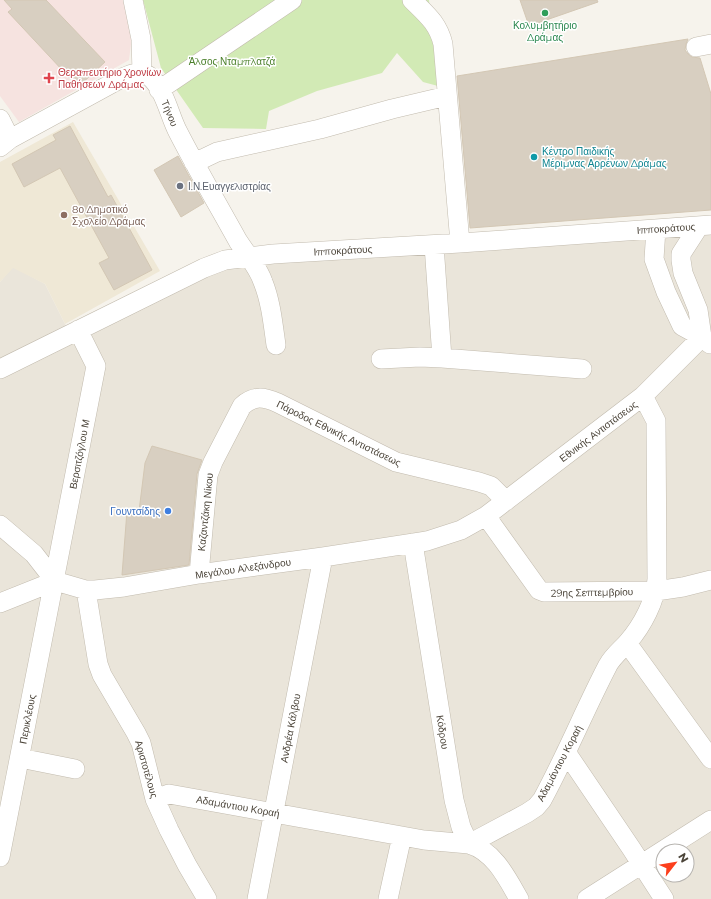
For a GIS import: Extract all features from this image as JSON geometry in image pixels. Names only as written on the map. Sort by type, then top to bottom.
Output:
[{"type":"street","points":[[0,119],[5,143],[120,79],[134,73],[142,73],[141,39],[133,0]]},
{"type":"street","points":[[159,90],[292,0]]},
{"type":"street","points":[[412,0],[429,17],[440,32],[460,243]]},
{"type":"street","name":"Τήνου","points":[[142,73],[149,76],[159,90],[176,129],[194,163],[248,257],[259,273],[267,294],[276,345]]},
{"type":"street","points":[[194,163],[217,152],[320,129],[446,96]]},
{"type":"street","points":[[705,226],[681,254],[680,260],[683,273],[698,310],[706,341]]},
{"type":"street","name":"Ιπποκράτους","points":[[1,366],[78,330],[213,263],[225,260],[248,257],[705,226]]},
{"type":"street","points":[[656,229],[654,259],[666,292],[682,326],[706,341]]},
{"type":"street","points":[[434,245],[442,358]]},
{"type":"street","name":"Βερσιτζόγλου Μ","points":[[55,581],[96,366],[78,330]]},
{"type":"street","name":"Εθνικής Αντιστάσεως","points":[[486,516],[643,396],[706,341]]},
{"type":"street","points":[[381,359],[420,357],[442,358],[582,369]]},
{"type":"street","name":"Αδαμάντιου Κοραή","points":[[155,799],[169,794],[433,842],[469,844],[527,813],[536,806],[542,800],[608,665],[627,643],[650,607],[656,591],[656,421],[643,396]]},
{"type":"street","name":"Πάροδος Εθνικής Αντιστάσεως","points":[[260,397],[278,403],[396,462],[491,486],[506,501]]},
{"type":"street","name":"Καζαντζάκη Νίκου","points":[[199,574],[206,482],[211,466],[242,406],[250,400],[260,397]]},
{"type":"street","name":"Μεγάλου Αλεξάνδρου","points":[[55,581],[86,590],[95,590],[323,557],[436,539],[455,532],[486,516]]},
{"type":"street","name":"29ης Σεπτεμβρίου","points":[[486,516],[539,590],[544,592],[656,591],[683,587],[711,580]]},
{"type":"street","points":[[0,525],[34,554],[55,581],[0,603]]},
{"type":"street","name":"Κόδρου","points":[[413,543],[454,800],[461,827],[469,844]]},
{"type":"street","name":"Ανδρέα Κάλβου","points":[[257,899],[323,557]]},
{"type":"street","name":"Περικλέους","points":[[0,857],[3,823],[20,758],[55,581]]},
{"type":"street","name":"Αριστοτέλους","points":[[86,590],[98,664],[102,675],[141,743],[155,799],[183,858],[207,899]]},
{"type":"street","points":[[627,643],[711,759]]},
{"type":"street","points":[[566,752],[664,899]]},
{"type":"street","points":[[20,758],[75,769]]},
{"type":"street","points":[[587,899],[711,820]]},
{"type":"street","points":[[388,899],[402,836]]},
{"type":"street","points":[[469,844],[493,859],[519,899]]},
{"type":"shaded area","name":"Θεραπευτήριο Χρονίων Παθήσεων Δράμας","points":[[0,0],[126,0],[130,18],[131,44],[129,60],[19,122],[0,96]]},
{"type":"shaded area","name":"8ο Δημοτικό Σχολείο Δράμας","points":[[73,122],[160,271],[65,324],[45,284],[13,268],[0,282],[0,162]]},
{"type":"shaded area","points":[[711,228],[711,899],[0,899],[0,282],[13,267],[45,284],[72,338],[219,265]]},
{"type":"green space","name":"Άλσος Νταμπλατζά","points":[[143,0],[429,0],[438,86],[423,82],[397,53],[382,73],[317,91],[269,111],[266,129],[203,128],[161,68]]},
{"type":"building","points":[[4,0],[46,0],[105,62],[78,87],[8,12],[12,9]]},
{"type":"building","name":"Κολυμβητήριο Δράμας","points":[[520,0],[597,0],[598,2],[529,26]]},
{"type":"building","points":[[688,39],[685,50],[692,57],[700,58],[711,94],[711,210],[470,228],[457,76]]},
{"type":"building","points":[[70,126],[108,197],[111,195],[152,270],[114,290],[99,263],[109,258],[60,168],[24,187],[12,164],[56,140],[53,135]]},
{"type":"building","name":"Ι.Ν.Ευαγγελιστρίας","points":[[178,156],[204,203],[181,217],[154,170]]},
{"type":"building","name":"Γουντσίδης","points":[[152,446],[202,460],[197,474],[189,565],[122,575],[127,511],[139,511],[145,463]]},
{"type":"place","name":"Κολυμβητήριο Δράμας","points":[[545,13]]},
{"type":"place","name":"Θεραπευτήριο Χρονίων Παθήσεων Δράμας","points":[[49,78]]},
{"type":"place","name":"Κέντρο Παιδικής Μέριμνας Αρρένων Δράμας","points":[[534,157]]},
{"type":"place","name":"Ι.Ν.Ευαγγελιστρίας","points":[[180,186]]},
{"type":"place","name":"8ο Δημοτικό Σχολείο Δράμας","points":[[64,215]]},
{"type":"place","name":"Γουντσίδης","points":[[168,511]]}]
